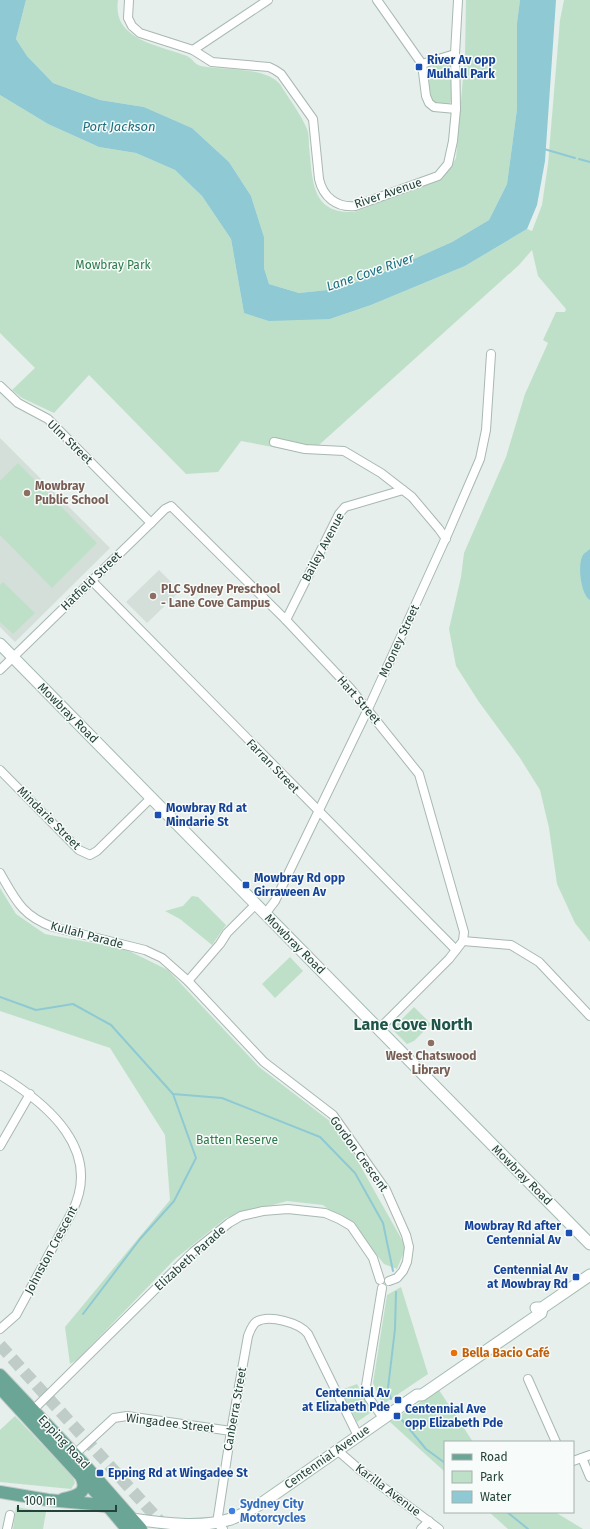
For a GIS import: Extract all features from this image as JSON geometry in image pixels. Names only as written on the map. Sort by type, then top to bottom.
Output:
[{"type":"main road","name":"Mowbray Road","points":[[0,644],[590,1244]]},
{"type":"main road","name":"Centennial Avenue","points":[[122,1516],[220,1526],[262,1503],[417,1395],[418,1390],[443,1372],[537,1307],[542,1308],[590,1275]]},
{"type":"main road","name":"Epping Road","points":[[0,1375],[75,1454],[122,1516]]},
{"type":"main road","name":"Epping Road","points":[[0,1388],[81,1476],[122,1516],[141,1529]]},
{"type":"main road","points":[[53,1500],[72,1497],[80,1493],[84,1485],[81,1476]]},
{"type":"main road","name":"Centennial Avenue","points":[[0,1492],[53,1500],[122,1516],[157,1526],[189,1524]]},
{"type":"street","name":"River Avenue","points":[[129,0],[128,18],[134,29],[140,33],[193,50],[212,62],[269,68],[281,74],[313,119],[319,179],[322,188],[330,200],[345,206],[355,206],[438,176],[448,164],[451,155],[456,109],[454,54],[458,0]]},
{"type":"street","points":[[193,50],[268,0]]},
{"type":"street","points":[[377,0],[422,64],[428,103],[434,107],[456,109]]},
{"type":"street","points":[[422,64],[454,54]]},
{"type":"street","name":"Mooney Street","points":[[266,914],[275,901],[368,709],[446,539],[480,460],[486,430],[491,354]]},
{"type":"street","name":"Ulm Street","points":[[0,386],[18,403],[48,419],[151,522]]},
{"type":"street","points":[[274,442],[305,449],[344,451],[381,472],[412,497],[439,528],[446,539]]},
{"type":"street","name":"Bailey Avenue","points":[[286,620],[339,514],[345,507],[403,490]]},
{"type":"street","name":"Hatfield Street","points":[[13,657],[151,522],[165,509],[171,506]]},
{"type":"street","name":"Hart Street","points":[[171,506],[286,620],[368,709],[419,774],[461,918],[464,932],[463,941]]},
{"type":"street","name":"Farran Street","points":[[92,581],[456,950]]},
{"type":"street","points":[[0,670],[13,657]]},
{"type":"street","name":"Mindarie Street","points":[[0,770],[79,850],[90,855],[97,851],[152,797]]},
{"type":"street","name":"Kullah Parade","points":[[0,873],[22,910],[41,923],[58,929],[145,950],[162,958],[188,981]]},
{"type":"street","points":[[188,981],[220,944],[227,933],[256,904]]},
{"type":"street","points":[[379,1029],[463,941],[511,945],[539,962],[590,1016]]},
{"type":"street","name":"Gordon Crescent","points":[[188,981],[264,1062],[333,1116],[386,1190],[406,1235],[409,1247],[407,1262],[403,1271],[397,1278],[389,1281]]},
{"type":"street","name":"Johnston Crescent","points":[[0,1075],[30,1094],[44,1106],[58,1122],[78,1152],[82,1177],[77,1202],[65,1225],[16,1315],[0,1329]]},
{"type":"street","points":[[0,1146],[30,1094]]},
{"type":"street","name":"Elizabeth Parade","points":[[33,1410],[193,1252],[229,1223],[242,1216],[263,1211],[288,1208],[325,1213],[339,1219],[351,1226],[373,1258],[380,1280]]},
{"type":"street","points":[[382,1288],[388,1287],[389,1281],[385,1278],[380,1280],[379,1285],[382,1288],[366,1386],[369,1398],[383,1418]]},
{"type":"street","name":"Canberra Street","points":[[220,1526],[231,1431],[248,1336],[256,1322],[264,1319],[273,1319],[290,1322],[305,1329],[358,1436]]},
{"type":"street","points":[[528,1379],[556,1441]]},
{"type":"street","name":"Wingadee Street","points":[[75,1454],[114,1418],[127,1416],[231,1431]]},
{"type":"street","name":"Karilla Avenue","points":[[337,1450],[360,1470],[439,1529]]},
{"type":"street","points":[[574,1461],[590,1455]]},
{"type":"street","points":[[582,1458],[590,1477]]},
{"type":"street","points":[[7,1529],[10,1515]]},
{"type":"street","points":[[421,1529],[429,1521]]},
{"type":"shaded area","name":"Mowbray Public School","points":[[0,438],[110,548],[15,642],[0,627]]},
{"type":"shaded area","name":"PLC Sydney Preschool - Lane Cove Campus","points":[[159,570],[180,591],[147,623],[126,602]]},
{"type":"green space","points":[[26,0],[118,0],[118,13],[122,24],[140,39],[187,56],[201,66],[243,70],[264,74],[273,78],[280,84],[307,129],[312,172],[317,193],[322,201],[329,207],[340,211],[354,212],[440,179],[450,168],[456,158],[465,55],[466,0],[520,0],[517,23],[517,109],[507,184],[489,220],[452,242],[389,270],[337,289],[299,293],[269,284],[264,268],[264,237],[251,196],[229,162],[192,128],[144,107],[100,100],[53,83],[27,56],[16,39]]},
{"type":"green space","name":"Mowbray Park","points":[[564,0],[590,0],[590,942],[575,923],[557,884],[549,828],[540,790],[520,758],[479,702],[456,666],[449,629],[461,577],[464,553],[506,457],[525,394],[548,343],[543,340],[556,312],[565,312],[566,309],[538,276],[532,250],[519,265],[309,454],[241,441],[218,472],[186,474],[89,375],[54,413],[22,398],[12,390],[35,368],[0,333],[0,95],[48,124],[99,147],[136,153],[175,170],[202,196],[231,239],[244,313],[330,319],[371,305],[465,266],[527,229],[532,231],[542,205],[548,164],[560,20]]},
{"type":"green space","points":[[446,61],[451,63],[452,66],[452,100],[446,105],[441,105],[433,103],[428,96],[429,71],[434,65]]},
{"type":"green space","points":[[18,463],[97,543],[52,588],[0,535],[0,481]]},
{"type":"green space","points":[[3,582],[35,613],[13,634],[0,622],[0,585]]},
{"type":"green space","name":"Batten Reserve","points":[[0,888],[16,914],[45,934],[125,949],[168,970],[259,1067],[339,1128],[406,1247],[397,1269],[384,1264],[360,1234],[323,1205],[287,1201],[226,1218],[175,1259],[77,1360],[70,1364],[65,1327],[170,1200],[165,1135],[110,1048],[0,1011]]},
{"type":"green space","points":[[192,896],[198,897],[226,925],[212,945],[180,919],[165,911],[183,906]]},
{"type":"green space","points":[[290,957],[303,971],[275,998],[262,984]]},
{"type":"green space","points":[[414,1007],[431,1024],[414,1041],[407,1044],[392,1029]]},
{"type":"green space","points":[[401,1287],[428,1374],[385,1403],[380,1399],[373,1383],[387,1295]]},
{"type":"green space","points":[[357,1384],[373,1411],[357,1422],[341,1390]]},
{"type":"green space","points":[[439,1390],[472,1441],[444,1441],[444,1471],[390,1422]]},
{"type":"green space","points":[[15,1416],[73,1477],[75,1483],[71,1489],[0,1482],[0,1430]]},
{"type":"green space","points":[[16,1507],[46,1512],[43,1529],[13,1529]]},
{"type":"green space","points":[[490,1513],[557,1513],[583,1529],[508,1529]]},
{"type":"water","name":"Port Jackson","points":[[0,0],[26,0],[16,39],[27,56],[53,83],[100,100],[144,107],[192,128],[229,162],[251,196],[264,237],[264,268],[269,284],[299,293],[337,289],[389,270],[452,242],[489,220],[507,184],[517,109],[517,23],[520,0],[556,0],[545,161],[537,205],[527,229],[465,266],[371,305],[330,319],[269,321],[244,313],[231,239],[202,196],[175,170],[136,153],[99,147],[48,124],[0,95]]},
{"type":"water","points":[[590,549],[590,600],[584,592],[582,586],[580,565],[583,555]]},
{"type":"waterway","points":[[544,149],[575,158]]},
{"type":"waterway","points":[[579,159],[590,162]]},
{"type":"waterway","points":[[0,997],[36,1010],[73,1004],[111,1025],[173,1094],[222,1098],[320,1137],[355,1173],[383,1223],[393,1271]]},
{"type":"waterway","points":[[83,1314],[140,1239],[174,1201],[196,1158],[173,1094]]},
{"type":"waterway","points":[[391,1399],[388,1388],[395,1329],[396,1292]]},
{"type":"waterway","points":[[402,1420],[426,1449],[444,1462]]},
{"type":"waterway","points":[[508,1513],[528,1529]]},
{"type":"tunnel","points":[[0,1345],[167,1529]]},
{"type":"place","name":"River Av opp Mulhall Park","points":[[419,67]]},
{"type":"place","name":"Mowbray Public School","points":[[27,493]]},
{"type":"place","name":"PLC Sydney Preschool - Lane Cove Campus","points":[[153,596]]},
{"type":"place","name":"Mowbray Rd at Mindarie St","points":[[158,815]]},
{"type":"place","name":"Mowbray Rd opp Girraween Av","points":[[246,885]]},
{"type":"place","name":"West Chatswood Library","points":[[431,1043]]},
{"type":"place","name":"Mowbray Rd after Centennial Av","points":[[569,1233]]},
{"type":"place","name":"Centennial Av at Mowbray Rd","points":[[576,1277]]},
{"type":"place","name":"Bella Bacio Café","points":[[454,1353]]},
{"type":"place","name":"Centennial Av at Elizabeth Pde","points":[[398,1400]]},
{"type":"place","name":"Centennial Ave opp Elizabeth Pde","points":[[397,1416]]},
{"type":"place","name":"Epping Rd at Wingadee St","points":[[100,1473]]},
{"type":"place","name":"Sydney City Motorcycles","points":[[232,1511]]},
{"type":"district","name":"Lane Cove North","points":[[413,1024]]},
{"type":"water label","name":"Lane Cove River","points":[[370,272]]}]
